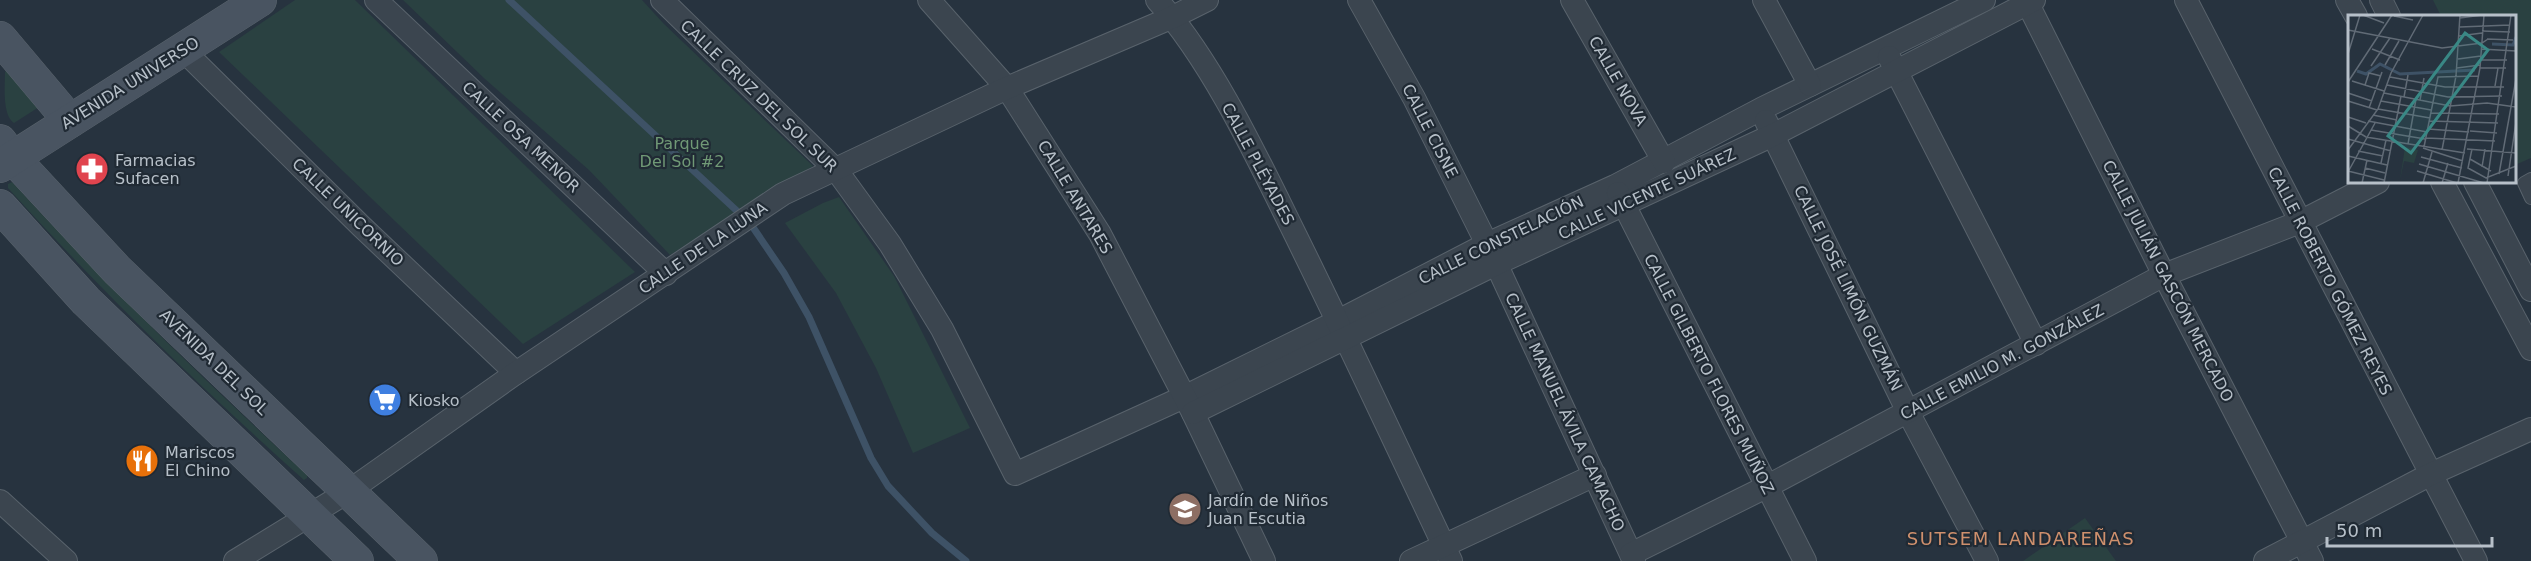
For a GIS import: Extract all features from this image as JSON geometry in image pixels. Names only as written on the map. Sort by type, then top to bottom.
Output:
[{"type":"street","name":"CALLE OSA MENOR","points":[[376,0],[666,274]]},
{"type":"street","name":"CALLE CRUZ DEL SOL SUR","points":[[662,0],[837,171],[890,244],[942,329],[1015,474]]},
{"type":"street","name":"CALLE ANTARES","points":[[928,0],[1007,88],[1100,234],[1188,405],[1264,561]]},
{"type":"street","name":"CALLE PLÉYADES","points":[[1157,0],[1173,17],[1215,83],[1264,171],[1342,329],[1447,553]]},
{"type":"street","name":"CALLE DE LA LUNA","points":[[235,561],[349,491],[516,373],[783,194],[837,171],[1007,88],[1173,17],[1207,0]]},
{"type":"street","name":"CALLE CISNE","points":[[1359,0],[1414,98],[1491,254]]},
{"type":"street","name":"CALLE NOVA","points":[[1572,0],[1664,162]]},
{"type":"street","points":[[1764,0],[1810,85]]},
{"type":"street","name":"CALLE ROBERTO GÓMEZ REYES","points":[[2186,0],[2475,561]]},
{"type":"street","points":[[2347,0],[2355,15]]},
{"type":"street","points":[[2381,0],[2388,15]]},
{"type":"street","name":"CALLE VICENTE SUÁREZ","points":[[1620,196],[1773,135],[2030,1]]},
{"type":"street","name":"CALLE JULIÁN GASCÓN MERCADO","points":[[2030,1],[2164,275],[2308,552]]},
{"type":"street","name":"AVENIDA UNIVERSO","points":[[4,155],[70,121],[183,50],[248,3]]},
{"type":"street","name":"CALLE CONSTELACIÓN","points":[[1015,474],[1188,405],[1491,254],[1620,196],[1664,162],[1761,109],[1969,3]]},
{"type":"street","points":[[0,38],[70,121]]},
{"type":"street","points":[[1884,48],[2036,344]]},
{"type":"street","name":"CALLE UNICORNIO","points":[[183,50],[361,226],[516,373]]},
{"type":"street","name":"CALLE JOSÉ LIMÓN GUZMÁN","points":[[1761,109],[1908,412],[1987,561]]},
{"type":"street","name":"AVENIDA DEL SOL","points":[[4,155],[117,270],[421,561]]},
{"type":"street","name":"CALLE EMILIO M. GONZÁLEZ","points":[[1633,557],[2164,275],[2300,222],[2376,183]]},
{"type":"street","points":[[2443,183],[2531,350]]},
{"type":"street","points":[[2476,183],[2531,290]]},
{"type":"street","name":"CALLE GILBERTO FLORES MUÑOZ","points":[[1620,196],[1805,561]]},
{"type":"street","points":[[0,206],[86,301],[357,561]]},
{"type":"street","name":"CALLE MANUEL ÁVILA CAMACHO","points":[[1491,254],[1633,557]]},
{"type":"street","points":[[2265,561],[2308,552],[2431,474],[2531,429]]},
{"type":"street","points":[[1411,561],[1447,553],[1594,475]]},
{"type":"street","points":[[0,501],[66,561]]},
{"type":"lane","points":[[2527,181],[2531,198]]},
{"type":"green space","points":[[295,0],[355,0],[635,272],[523,344],[219,52]]},
{"type":"green space","name":"Parque Del Sol #2","points":[[403,0],[642,0],[664,24],[813,166],[670,255],[589,170],[485,79]]},
{"type":"green space","points":[[2433,0],[2531,0],[2531,158],[2516,165],[2516,15],[2440,15]]},
{"type":"green space","points":[[8,69],[39,107],[14,123],[10,119],[5,99],[5,72]]},
{"type":"green space","points":[[12,182],[120,295],[307,475],[307,478],[304,480],[265,445],[115,301],[8,188],[8,184]]},
{"type":"green space","points":[[839,197],[894,276],[970,428],[913,453],[876,368],[836,293],[785,223]]},
{"type":"green space","points":[[2085,518],[2116,561],[2023,561]]},
{"type":"waterway","points":[[509,0],[750,223],[784,273],[809,317],[871,458],[888,486],[932,533],[966,561]]},
{"type":"place","name":"Farmacias Sufacen","points":[[92,169]]},
{"type":"place","name":"Kiosko","points":[[385,400]]},
{"type":"place","name":"Mariscos El Chino","points":[[142,461]]},
{"type":"place","name":"Jardín de Niños Juan Escutia","points":[[1185,509]]},
{"type":"district","name":"SUTSEM LANDAREÑAS","points":[[2021,538]]}]
